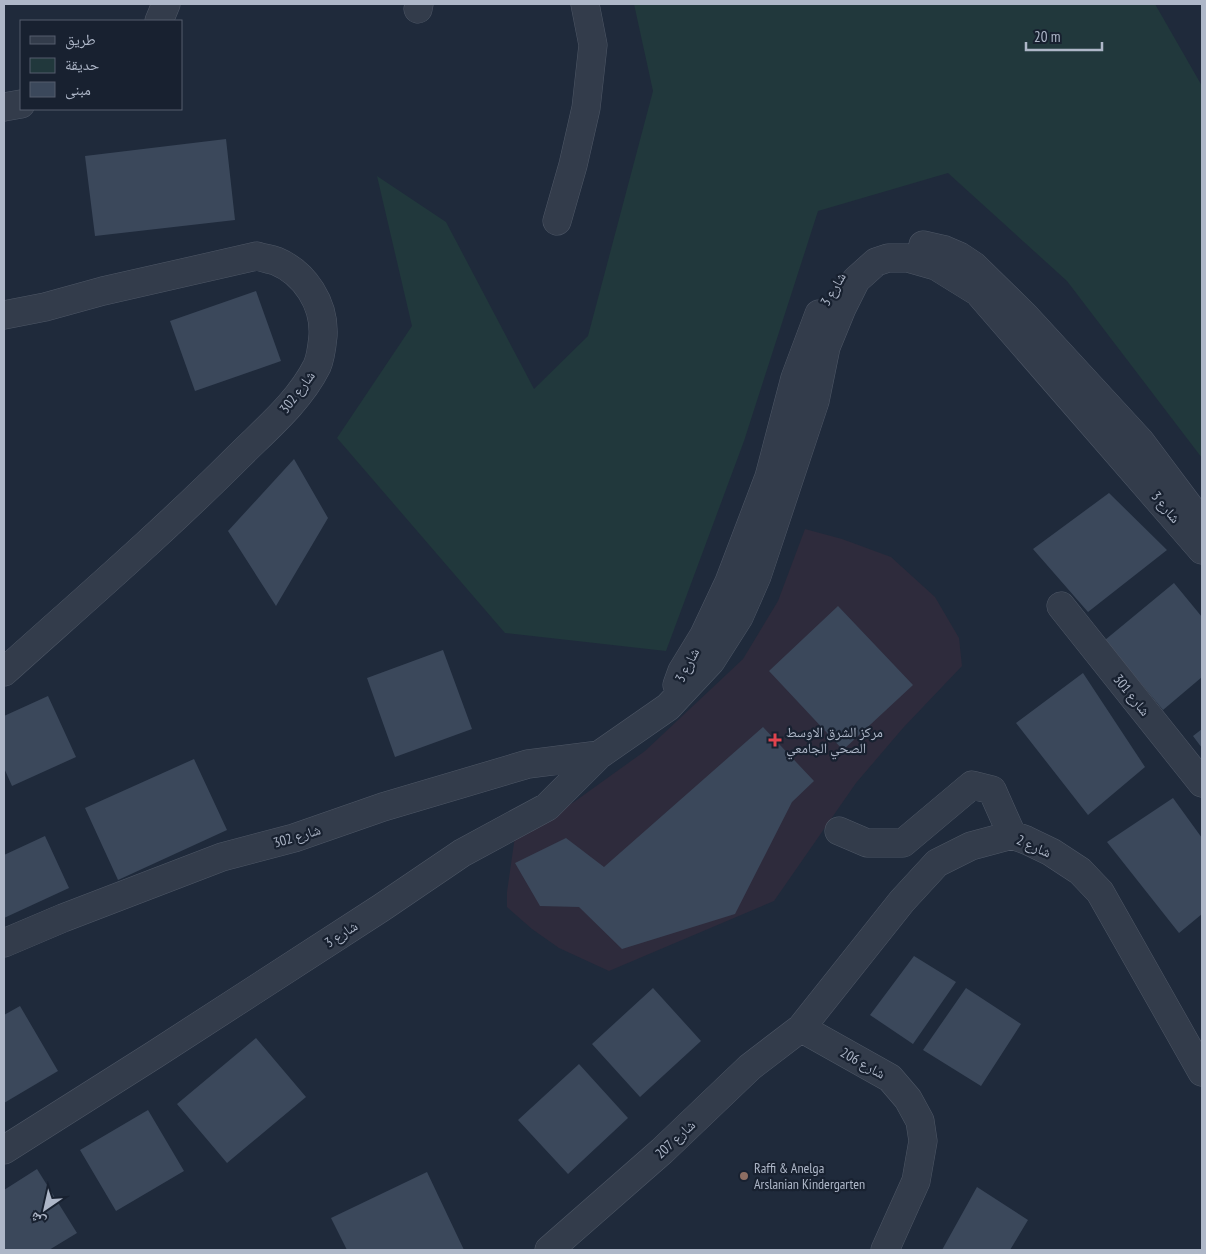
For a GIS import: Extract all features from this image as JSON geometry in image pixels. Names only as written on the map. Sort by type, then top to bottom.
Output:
[{"type":"street","points":[[159,20],[166,4]]},
{"type":"street","points":[[557,221],[573,165],[586,108],[592,45],[584,4]]},
{"type":"street","points":[[4,107],[20,104]]},
{"type":"street","name":"شارع 3","points":[[668,707],[682,671],[704,635],[730,582],[769,477],[795,378],[830,288],[847,265],[869,250],[898,242],[922,245],[945,250],[959,256],[974,266],[1025,316],[1140,441],[1202,524]]},
{"type":"street","name":"شارع 302","points":[[4,315],[257,256],[276,261],[304,281],[314,294],[320,309],[323,329],[322,347],[317,364],[306,384],[275,421],[203,492],[4,672]]},
{"type":"street","name":"شارع 3","points":[[4,1150],[349,930],[462,854],[547,807],[599,755],[668,707],[711,661],[740,617],[757,576],[815,400],[826,347],[856,280],[876,262],[888,258],[908,258],[936,266],[978,292],[1202,550]]},
{"type":"street","name":"شارع 301","points":[[1061,606],[1202,783]]},
{"type":"street","name":"شارع 302","points":[[4,943],[222,857],[294,838],[383,807],[528,764],[599,755]]},
{"type":"street","points":[[838,830],[867,843],[904,843],[972,785],[992,790],[1012,835]]},
{"type":"street","name":"شارع 2","points":[[802,1028],[902,901],[937,862],[971,846],[1012,835],[1051,852],[1080,871],[1100,892],[1202,1072]]},
{"type":"street","name":"شارع 207","points":[[549,1250],[662,1152],[750,1067],[802,1028]]},
{"type":"street","name":"شارع 206","points":[[802,1028],[890,1078],[908,1099],[920,1121],[922,1141],[916,1182],[884,1250]]},
{"type":"shaded area","name":"مركز الشرق الاوسط الصحي الجامعي","points":[[805,529],[842,539],[891,557],[935,597],[959,638],[962,666],[903,728],[856,783],[774,901],[609,971],[559,948],[532,929],[507,907],[507,892],[515,836],[574,802],[645,751],[743,659],[778,601]]},
{"type":"green space","points":[[634,4],[1155,4],[1202,86],[1202,458],[1067,281],[948,173],[818,211],[744,441],[666,651],[505,633],[337,438],[412,326],[377,176],[446,222],[534,389],[588,336],[653,91]]},
{"type":"building","points":[[226,139],[235,220],[95,236],[85,156]]},
{"type":"building","points":[[256,291],[281,361],[195,391],[170,321]]},
{"type":"building","points":[[294,459],[328,518],[276,606],[228,531]]},
{"type":"building","points":[[1109,493],[1167,550],[1088,612],[1033,549]]},
{"type":"building","points":[[1174,583],[1202,617],[1202,677],[1163,710],[1105,640]]},
{"type":"building","points":[[838,606],[913,685],[843,750],[769,671]]},
{"type":"building","points":[[443,650],[472,729],[395,757],[367,678]]},
{"type":"building","points":[[1083,673],[1145,767],[1088,815],[1016,723]]},
{"type":"building","points":[[48,696],[76,757],[12,786],[4,768],[4,716]]},
{"type":"building","points":[[763,727],[814,781],[792,802],[735,914],[622,949],[579,907],[540,906],[515,863],[566,838],[604,867]]},
{"type":"building","points":[[1202,729],[1202,748],[1193,736]]},
{"type":"building","points":[[194,759],[227,830],[118,880],[85,808]]},
{"type":"building","points":[[1173,798],[1202,838],[1202,914],[1179,933],[1107,842]]},
{"type":"building","points":[[45,836],[69,888],[4,918],[4,855]]},
{"type":"building","points":[[914,956],[956,982],[913,1044],[870,1015]]},
{"type":"building","points":[[653,988],[701,1041],[640,1097],[592,1044]]},
{"type":"building","points":[[966,988],[1021,1024],[981,1086],[923,1050]]},
{"type":"building","points":[[20,1006],[58,1071],[4,1103],[4,1015]]},
{"type":"building","points":[[256,1038],[306,1097],[227,1163],[177,1104]]},
{"type":"building","points":[[579,1064],[628,1118],[568,1174],[518,1120]]},
{"type":"building","points":[[148,1110],[184,1171],[116,1211],[80,1150]]},
{"type":"building","points":[[37,1169],[77,1233],[49,1250],[4,1250],[4,1190]]},
{"type":"building","points":[[427,1172],[464,1250],[347,1250],[331,1218]]},
{"type":"building","points":[[977,1187],[1028,1220],[1010,1250],[942,1250]]},
{"type":"place","name":"مركز الشرق الاوسط الصحي الجامعي","points":[[775,740]]},
{"type":"place","name":"Raffi & Anelga Arslanian Kindergarten","points":[[744,1176]]}]
